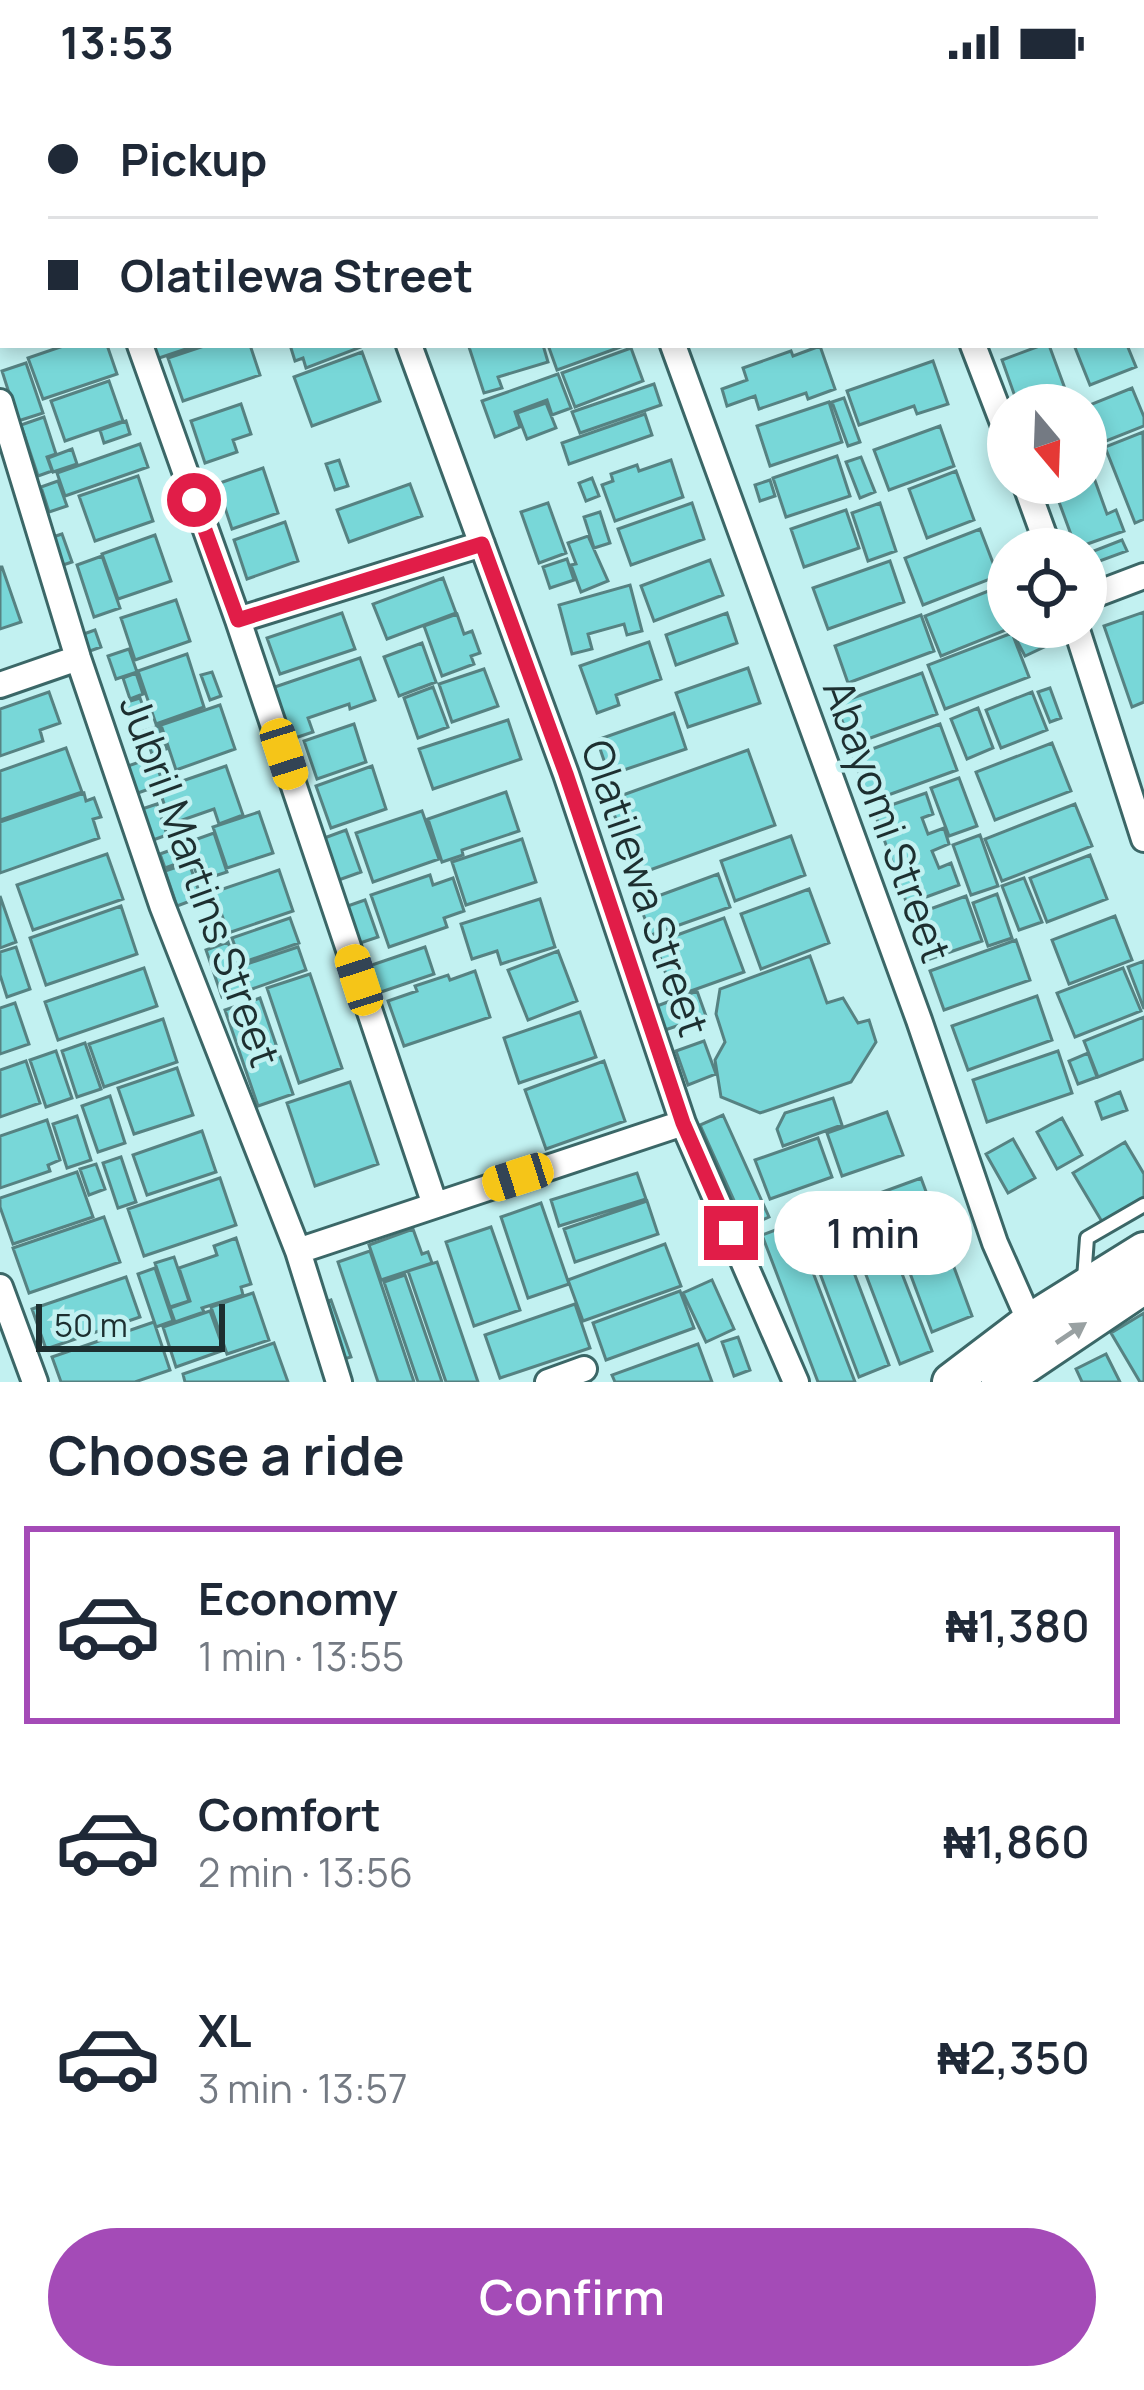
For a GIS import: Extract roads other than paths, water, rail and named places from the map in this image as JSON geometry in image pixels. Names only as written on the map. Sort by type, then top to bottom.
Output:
[{"type":"main road","points":[[950,1382],[1030,1322],[1144,1251]]},
{"type":"main road","points":[[1000,1382],[1144,1285]]},
{"type":"street","points":[[141,348],[435,1204]]},
{"type":"street","name":"Olatilewa Street","points":[[411,348],[566,774],[683,1123],[796,1382]]},
{"type":"street","name":"Abayomi Street","points":[[674,348],[919,1020],[994,1243],[1030,1322]]},
{"type":"street","points":[[974,348],[988,384]]},
{"type":"street","name":"Jubril Martins Street","points":[[0,402],[78,658],[162,904],[298,1251],[339,1382]]},
{"type":"street","points":[[238,620],[482,544]]},
{"type":"street","points":[[1107,590],[1144,576]]},
{"type":"street","points":[[1083,648],[1144,839]]},
{"type":"street","points":[[0,685],[78,658]]},
{"type":"street","points":[[298,1251],[683,1123]]},
{"type":"street","points":[[0,1287],[10,1343],[35,1382]]},
{"type":"street","points":[[548,1382],[584,1369]]},
{"type":"lane","points":[[1083,1289],[1087,1238],[1144,1205]]}]
